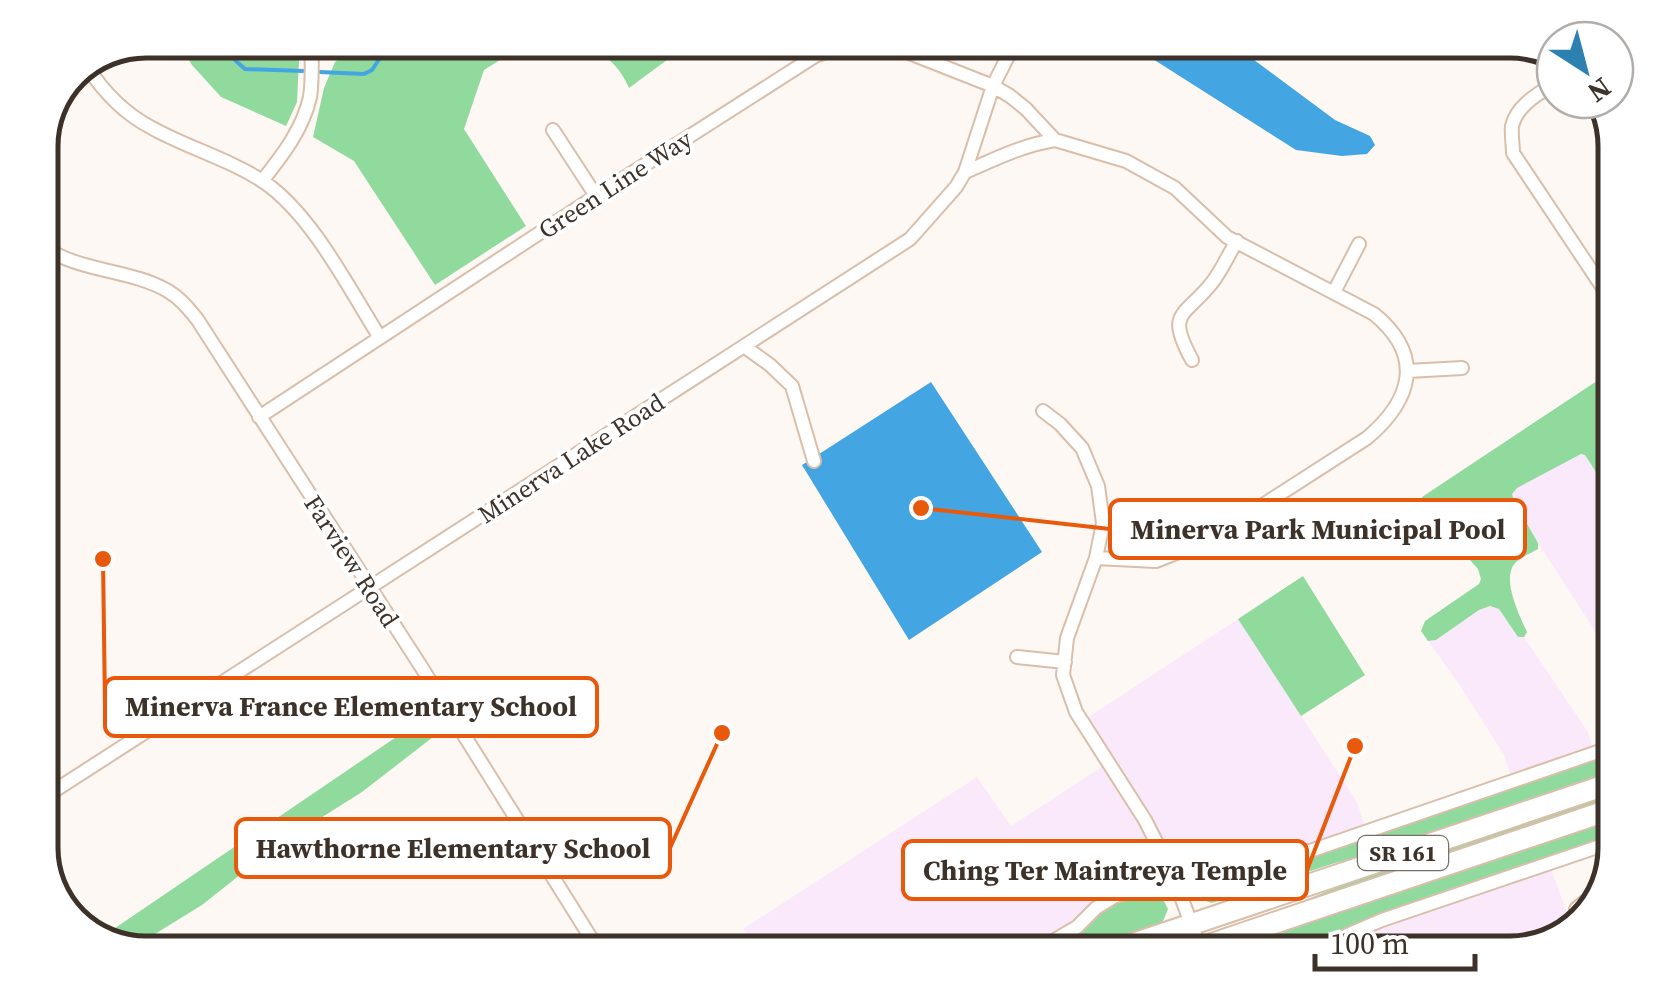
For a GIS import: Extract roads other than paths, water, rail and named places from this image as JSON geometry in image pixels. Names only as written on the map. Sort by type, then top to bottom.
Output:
[{"type":"main road","name":"SR 161","points":[[1156,936],[1598,788]]},
{"type":"main road","name":"SR 161","points":[[1242,936],[1598,814]]},
{"type":"main road","points":[[1216,936],[1386,859]]},
{"type":"main road","points":[[1180,936],[1191,924]]},
{"type":"street","points":[[262,181],[288,148],[303,117],[310,99],[311,58]]},
{"type":"street","name":"Green Line Way","points":[[259,416],[812,58]]},
{"type":"street","name":"Green Line Way","points":[[922,58],[1010,96],[1056,140]]},
{"type":"street","name":"Minerva Lake Road","points":[[58,788],[910,239],[965,172],[993,86],[1007,58]]},
{"type":"street","points":[[93,75],[116,101],[151,128],[262,181],[291,206],[379,336]]},
{"type":"street","points":[[1535,96],[1520,110],[1512,126],[1513,153],[1597,279]]},
{"type":"street","points":[[554,130],[596,196]]},
{"type":"street","points":[[965,172],[1011,151],[1056,140],[1126,161],[1174,188],[1226,237],[1374,314],[1390,327],[1401,344],[1408,370],[1406,386],[1386,422],[1367,438],[1206,540],[1156,561],[1096,558]]},
{"type":"street","points":[[1192,360],[1178,334],[1179,319],[1183,310],[1212,283],[1237,241]]},
{"type":"street","points":[[1334,292],[1359,244]]},
{"type":"street","name":"Farview Road","points":[[58,254],[72,262],[142,280],[172,294],[197,318],[591,936]]},
{"type":"street","points":[[745,347],[792,386],[814,461]]},
{"type":"street","points":[[1408,370],[1462,368]]},
{"type":"street","points":[[1042,411],[1082,448],[1098,486],[1103,523],[1096,558],[1067,638],[1063,675],[1076,712],[1145,820],[1173,875],[1193,936]]},
{"type":"street","points":[[1017,657],[1065,662]]},
{"type":"street","points":[[1063,936],[1114,897],[1228,854],[1259,852],[1285,856],[1310,851],[1598,752]]},
{"type":"street","points":[[1345,936],[1598,847]]},
{"type":"water","points":[[1151,58],[1251,58],[1335,120],[1370,136],[1375,145],[1367,154],[1342,156],[1296,150]]},
{"type":"water","points":[[931,382],[1042,552],[909,640],[802,465]]},
{"type":"waterway","points":[[234,58],[245,69],[303,71]]},
{"type":"waterway","points":[[320,72],[364,74],[380,58]]},
{"type":"place","name":"Minerva Park Municipal Pool","points":[[921,508]]},
{"type":"place","name":"Minerva France Elementary School","points":[[103,559]]},
{"type":"place","name":"Hawthorne Elementary School","points":[[722,733]]},
{"type":"place","name":"Ching Ter Maintreya Temple","points":[[1355,746]]}]
